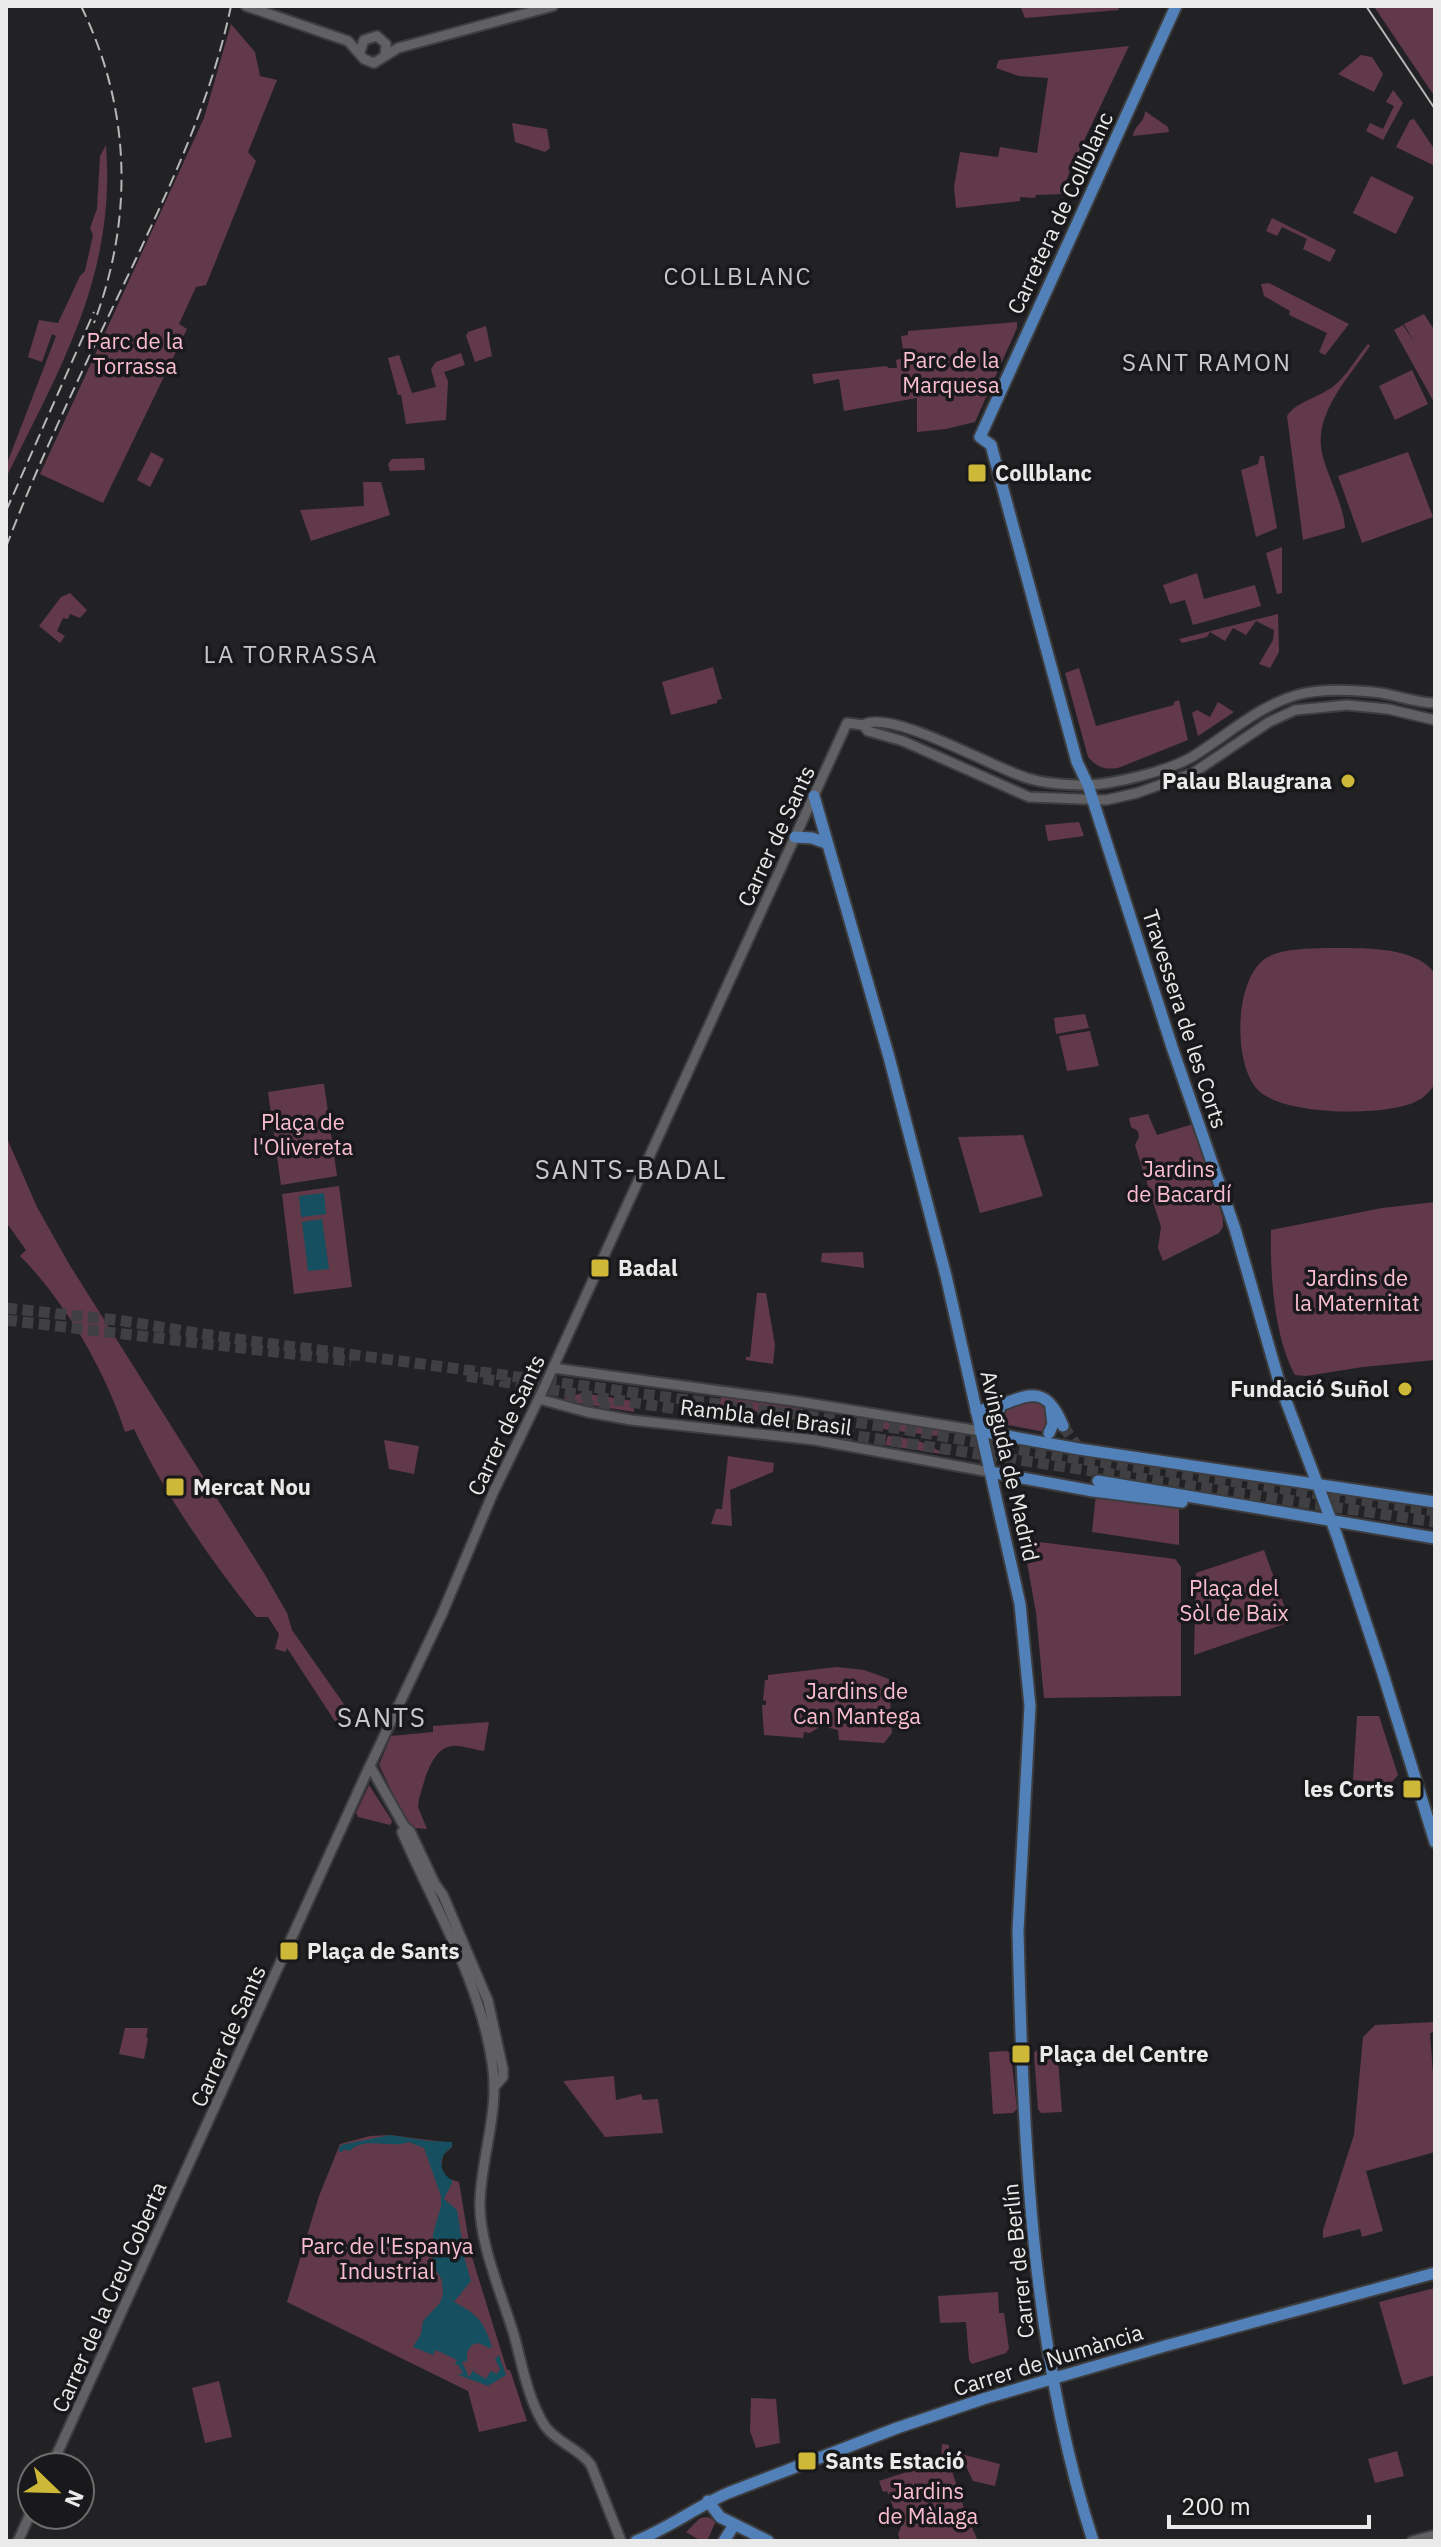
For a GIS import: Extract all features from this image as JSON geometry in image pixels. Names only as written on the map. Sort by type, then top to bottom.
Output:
[{"type":"main road","name":"Carretera de Collblanc","points":[[980,437],[1176,6]]},
{"type":"main road","name":"Travessera de les Corts","points":[[980,437],[991,445],[1078,767],[1088,785],[1172,1047],[1235,1229],[1280,1385],[1383,1674],[1435,1842]]},
{"type":"main road","name":"Avinguda de Madrid","points":[[814,796],[946,1276],[1017,1585],[1028,1671],[1029,1752],[1018,1931],[1026,2116]]},
{"type":"main road","points":[[795,837],[826,843]]},
{"type":"main road","points":[[976,1411],[1032,1394],[1050,1403],[1063,1426]]},
{"type":"main road","points":[[1049,1433],[1053,1424],[1050,1403]]},
{"type":"main road","points":[[1000,1405],[997,1420],[1003,1435]]},
{"type":"main road","points":[[980,1431],[1435,1502]]},
{"type":"main road","points":[[990,1472],[1134,1497],[1205,1504],[1219,1502]]},
{"type":"main road","points":[[1098,1481],[1435,1538]]},
{"type":"main road","name":"Carrer de Berlín","points":[[1026,2116],[1037,2272],[1053,2379],[1072,2467],[1093,2541]]},
{"type":"main road","name":"Carrer de Numància","points":[[636,2541],[685,2518],[708,2501],[908,2424],[1053,2379],[1435,2273]]},
{"type":"main road","points":[[708,2501],[716,2514],[768,2541]]},
{"type":"main road","points":[[724,2541],[734,2525]]},
{"type":"street","points":[[246,6],[263,9],[348,41],[370,62],[379,62],[398,48],[553,6]]},
{"type":"street","points":[[348,41],[373,36],[398,48]]},
{"type":"street","points":[[360,52],[364,40]]},
{"type":"street","points":[[384,41],[387,48],[385,56]]},
{"type":"street","points":[[1435,703],[1366,692],[1323,692],[1293,697],[1252,717],[1187,760],[1129,779],[1088,785],[1024,777],[890,722],[870,721],[863,725],[868,731],[892,737],[1029,797],[1092,800],[1137,793],[1191,774],[1263,726],[1293,711],[1347,705],[1388,709],[1435,720]]},
{"type":"street","points":[[1293,697],[1293,711]]},
{"type":"street","name":"Carrer de Sants","points":[[200,2143],[442,1614],[522,1430],[539,1399],[847,723],[863,725]]},
{"type":"street","points":[[942,759],[942,751],[949,746]]},
{"type":"street","points":[[1198,753],[1207,765]]},
{"type":"street","points":[[1069,784],[1078,779],[1078,767]]},
{"type":"street","name":"Rambla del Brasil","points":[[553,1368],[801,1402],[980,1431]]},
{"type":"street","name":"Rambla del Brasil","points":[[539,1399],[631,1420],[854,1446],[990,1472]]},
{"type":"street","points":[[370,1766],[404,1826],[410,1831],[443,1895],[485,1992],[503,2077],[495,2086]]},
{"type":"street","points":[[402,1832],[469,1975],[487,2032],[495,2086],[494,2113],[481,2189],[480,2214],[530,2389],[546,2426],[582,2455],[597,2476],[621,2541]]},
{"type":"street","name":"Carrer de la Creu Coberta","points":[[58,2451],[200,2143]]},
{"type":"street","points":[[1412,2541],[1435,2535]]},
{"type":"green space","points":[[1020,6],[1118,6],[1119,10],[1025,18]]},
{"type":"green space","points":[[1435,6],[1435,97],[1375,8]]},
{"type":"green space","name":"Parc de la Torrassa","points":[[231,24],[255,52],[260,76],[277,80],[248,152],[256,161],[206,285],[196,287],[179,324],[187,329],[103,503],[40,474],[204,118]]},
{"type":"green space","points":[[1129,46],[1070,170],[1062,194],[1020,197],[1020,201],[956,208],[954,187],[960,152],[998,157],[1000,147],[1037,153],[1048,78],[1019,76],[996,68],[999,60]]},
{"type":"green space","points":[[1361,55],[1372,57],[1383,74],[1374,92],[1338,74]]},
{"type":"green space","points":[[1393,90],[1403,103],[1383,140],[1366,131],[1370,123],[1383,129],[1394,106],[1386,102]]},
{"type":"green space","points":[[1145,111],[1168,127],[1169,132],[1133,136]]},
{"type":"green space","points":[[1414,119],[1435,150],[1435,166],[1396,147],[1410,120]]},
{"type":"green space","points":[[512,123],[547,129],[550,148],[545,152],[515,142]]},
{"type":"green space","points":[[106,145],[107,192],[93,278],[64,358],[6,478],[6,466],[56,336],[52,334],[42,362],[28,357],[39,320],[58,323],[85,271],[93,235],[90,228],[97,209],[100,156]]},
{"type":"green space","points":[[1371,176],[1414,197],[1396,234],[1353,213]]},
{"type":"green space","points":[[1272,218],[1336,250],[1330,262],[1303,249],[1307,239],[1282,227],[1277,236],[1266,231]]},
{"type":"green space","points":[[1269,283],[1349,324],[1325,355],[1319,352],[1327,333],[1289,315],[1290,311],[1264,296],[1261,284]]},
{"type":"green space","points":[[1424,314],[1435,331],[1435,404],[1394,330],[1403,325],[1414,342],[1404,324]]},
{"type":"green space","name":"Parc de la Marquesa","points":[[1017,322],[975,422],[917,432],[917,398],[844,411],[839,379],[814,384],[812,374],[887,366],[897,368],[896,360],[904,358],[901,336],[908,335],[908,331]]},
{"type":"green space","points":[[486,326],[492,356],[475,362],[466,336],[468,332]]},
{"type":"green space","points":[[1368,344],[1370,346],[1334,398],[1322,426],[1323,457],[1345,528],[1303,540],[1287,416],[1296,407],[1335,385]]},
{"type":"green space","points":[[461,353],[465,365],[444,372],[448,381],[446,420],[406,424],[401,395],[398,395],[388,358],[399,355],[412,393],[436,387],[431,369],[436,362]]},
{"type":"green space","points":[[1412,370],[1428,404],[1395,420],[1379,386]]},
{"type":"green space","points":[[151,452],[164,459],[150,487],[137,480]]},
{"type":"green space","points":[[1408,452],[1433,517],[1362,543],[1338,476]]},
{"type":"green space","points":[[1260,456],[1264,456],[1277,528],[1256,537],[1241,470],[1258,464]]},
{"type":"green space","points":[[424,458],[425,470],[390,471],[388,464],[392,459]]},
{"type":"green space","points":[[363,482],[381,482],[390,515],[311,541],[300,510],[364,506]]},
{"type":"green space","points":[[1282,547],[1282,593],[1277,594],[1266,553]]},
{"type":"green space","points":[[1197,573],[1204,599],[1255,585],[1261,606],[1193,625],[1185,600],[1170,604],[1163,585]]},
{"type":"green space","points":[[70,593],[87,610],[80,618],[70,614],[68,619],[63,618],[57,631],[65,636],[60,643],[39,626],[61,597]]},
{"type":"green space","points":[[1278,614],[1279,652],[1270,668],[1259,664],[1273,640],[1274,630],[1256,621],[1246,635],[1233,628],[1225,641],[1210,632],[1207,637],[1182,643],[1179,639]]},
{"type":"green space","points":[[713,667],[722,699],[671,715],[662,682]]},
{"type":"green space","points":[[1079,668],[1096,726],[1174,705],[1179,700],[1188,740],[1118,768],[1098,765],[1088,757],[1065,673]]},
{"type":"green space","points":[[1218,702],[1234,712],[1198,736],[1192,713],[1197,710],[1210,717]]},
{"type":"green space","points":[[1079,822],[1084,836],[1048,841],[1045,825]]},
{"type":"green space","points":[[1326,948],[1401,953],[1415,958],[1435,974],[1435,1084],[1420,1099],[1383,1110],[1335,1111],[1288,1105],[1257,1089],[1244,1060],[1240,1021],[1248,984],[1255,969],[1266,958],[1280,952]]},
{"type":"green space","points":[[1085,1014],[1089,1028],[1056,1034],[1054,1018]]},
{"type":"green space","points":[[1090,1031],[1099,1066],[1067,1071],[1059,1036]]},
{"type":"green space","name":"Plaça de l'Olivereta","points":[[324,1084],[337,1176],[281,1185],[268,1092]]},
{"type":"green space","name":"Jardins de Bacardí","points":[[1148,1114],[1157,1135],[1193,1124],[1223,1219],[1219,1233],[1163,1261],[1158,1248],[1161,1227],[1135,1145],[1138,1131],[1131,1127],[1129,1118]]},
{"type":"green space","points":[[1023,1135],[1043,1196],[980,1213],[958,1137]]},
{"type":"green space","points":[[6,1136],[37,1207],[69,1264],[264,1573],[287,1613],[292,1630],[353,1717],[338,1726],[287,1648],[286,1652],[275,1649],[279,1634],[268,1617],[256,1617],[206,1550],[160,1479],[134,1429],[125,1432],[107,1386],[82,1338],[53,1294],[20,1256],[26,1250],[6,1222]]},
{"type":"green space","points":[[339,1186],[352,1287],[294,1294],[282,1194]]},
{"type":"green space","name":"Jardins de la Maternitat","points":[[1435,1202],[1435,1360],[1295,1375],[1278,1324],[1271,1266],[1271,1230],[1382,1208]]},
{"type":"green space","points":[[863,1252],[864,1268],[821,1262],[822,1253]]},
{"type":"green space","points":[[757,1293],[766,1293],[775,1345],[773,1364],[746,1360],[750,1357]]},
{"type":"green space","points":[[582,1393],[633,1401],[634,1412],[560,1400]]},
{"type":"green space","points":[[721,1397],[803,1409],[801,1418],[719,1406]]},
{"type":"green space","points":[[1023,1401],[1038,1402],[1046,1408],[1045,1432],[1003,1424],[1003,1410]]},
{"type":"green space","points":[[881,1419],[940,1427],[937,1436],[883,1429]]},
{"type":"green space","points":[[888,1436],[917,1440],[948,1455],[885,1445]]},
{"type":"green space","points":[[384,1440],[419,1446],[414,1474],[389,1469]]},
{"type":"green space","points":[[728,1456],[774,1463],[773,1472],[730,1490],[732,1526],[711,1524],[716,1509],[722,1509]]},
{"type":"green space","points":[[1096,1494],[1179,1504],[1179,1545],[1092,1532]]},
{"type":"green space","points":[[1023,1540],[1175,1559],[1181,1567],[1181,1696],[1044,1698],[1036,1613]]},
{"type":"green space","name":"Plaça del Sòl de Baix","points":[[1264,1550],[1290,1622],[1194,1655],[1196,1573]]},
{"type":"green space","name":"Jardins de Can Mantega","points":[[837,1667],[864,1670],[889,1679],[892,1733],[884,1743],[839,1740],[838,1730],[821,1726],[810,1733],[804,1732],[803,1738],[764,1735],[762,1705],[766,1705],[763,1700],[768,1675]]},
{"type":"green space","points":[[1357,1716],[1379,1716],[1398,1775],[1391,1783],[1353,1780]]},
{"type":"green space","points":[[489,1722],[484,1751],[452,1746],[445,1748],[434,1759],[418,1807],[427,1829],[415,1828],[407,1823],[379,1765],[391,1736],[433,1732],[433,1726]]},
{"type":"green space","points":[[369,1785],[391,1819],[390,1825],[358,1817],[356,1813]]},
{"type":"green space","points":[[1435,2022],[1435,2032],[1430,2033],[1435,2152],[1366,2171],[1383,2231],[1362,2237],[1360,2229],[1323,2238],[1354,2135],[1363,2037],[1375,2025]]},
{"type":"green space","points":[[125,2028],[148,2028],[144,2059],[119,2054]]},
{"type":"green space","name":"Plaça del Centre","points":[[1057,2047],[1062,2112],[1041,2113],[1038,2109],[1034,2053],[1038,2049]]},
{"type":"green space","name":"Plaça del Centre","points":[[1007,2051],[1011,2054],[1017,2109],[1013,2113],[993,2114],[989,2052]]},
{"type":"green space","points":[[614,2076],[616,2100],[641,2094],[643,2100],[658,2099],[663,2133],[605,2137],[563,2081]]},
{"type":"green space","name":"Parc de l'Espanya Industrial","points":[[390,2135],[452,2143],[443,2155],[441,2168],[447,2178],[459,2182],[471,2254],[507,2370],[510,2370],[527,2421],[479,2432],[468,2391],[287,2302],[319,2196],[340,2144],[370,2136]]},
{"type":"green space","points":[[1435,2288],[1435,2375],[1403,2385],[1379,2302]]},
{"type":"green space","points":[[998,2292],[999,2313],[1004,2313],[1009,2348],[1006,2353],[972,2364],[969,2360],[966,2322],[940,2323],[938,2296]]},
{"type":"green space","points":[[219,2381],[232,2437],[205,2443],[192,2388]]},
{"type":"green space","points":[[751,2398],[776,2399],[780,2443],[756,2448],[750,2431]]},
{"type":"green space","name":"Jardins de Màlaga","points":[[942,2444],[949,2445],[949,2451],[1000,2464],[995,2486],[973,2481],[963,2460],[950,2465],[978,2541],[900,2541],[898,2534],[901,2527],[887,2491],[883,2492],[879,2481],[941,2461]]},
{"type":"green space","points":[[1397,2451],[1404,2476],[1375,2483],[1368,2459]]},
{"type":"green space","points":[[708,2517],[716,2521],[707,2541],[686,2532],[700,2518]]},
{"type":"water","points":[[324,1193],[326,1214],[301,1217],[299,1196]]},
{"type":"water","points":[[322,1219],[329,1269],[308,1271],[302,1222]]},
{"type":"water","points":[[390,2135],[452,2142],[441,2164],[444,2173],[453,2181],[444,2199],[457,2210],[471,2281],[454,2302],[479,2319],[492,2347],[479,2343],[472,2345],[467,2352],[467,2361],[462,2362],[469,2377],[474,2369],[486,2379],[491,2371],[497,2374],[500,2369],[495,2359],[499,2355],[506,2375],[488,2386],[456,2374],[463,2374],[455,2364],[457,2360],[436,2350],[433,2355],[413,2347],[421,2334],[423,2321],[440,2303],[443,2294],[442,2280],[433,2265],[433,2234],[441,2196],[424,2148],[409,2142],[370,2143],[350,2151],[338,2151],[341,2145]]},
{"type":"tunnel","points":[[6,1308],[124,1321],[896,1428],[1038,1453],[1435,1511]]},
{"type":"tunnel","points":[[6,1320],[351,1361]]},
{"type":"tunnel","points":[[467,1376],[1435,1522]]},
{"type":"tunnel","points":[[566,1404],[612,1407]]},
{"type":"tunnel","points":[[1063,1426],[1080,1450]]},
{"type":"tram line","points":[[1366,6],[1435,109]]},
{"type":"railway","points":[[81,6],[110,84],[118,123],[121,163],[121,203],[116,243],[94,323]]},
{"type":"railway","points":[[6,547],[51,439],[177,169],[213,73],[231,6]]},
{"type":"railway","points":[[6,511],[94,312]]},
{"type":"place","name":"Collblanc","points":[[977,473]]},
{"type":"place","name":"Palau Blaugrana","points":[[1348,781]]},
{"type":"place","name":"Badal","points":[[600,1268]]},
{"type":"place","name":"Fundació Suñol","points":[[1405,1389]]},
{"type":"place","name":"Mercat Nou","points":[[175,1487]]},
{"type":"place","name":"les Corts","points":[[1412,1789]]},
{"type":"place","name":"Plaça de Sants","points":[[289,1951]]},
{"type":"place","name":"Plaça del Centre","points":[[1021,2054]]},
{"type":"place","name":"Sants Estació","points":[[807,2461]]},
{"type":"district","name":"COLLBLANC","points":[[738,277]]},
{"type":"district","name":"SANT RAMON","points":[[1207,363]]},
{"type":"district","name":"LA TORRASSA","points":[[291,655]]},
{"type":"district","name":"SANTS-BADAL","points":[[631,1170]]},
{"type":"district","name":"SANTS","points":[[382,1718]]}]
